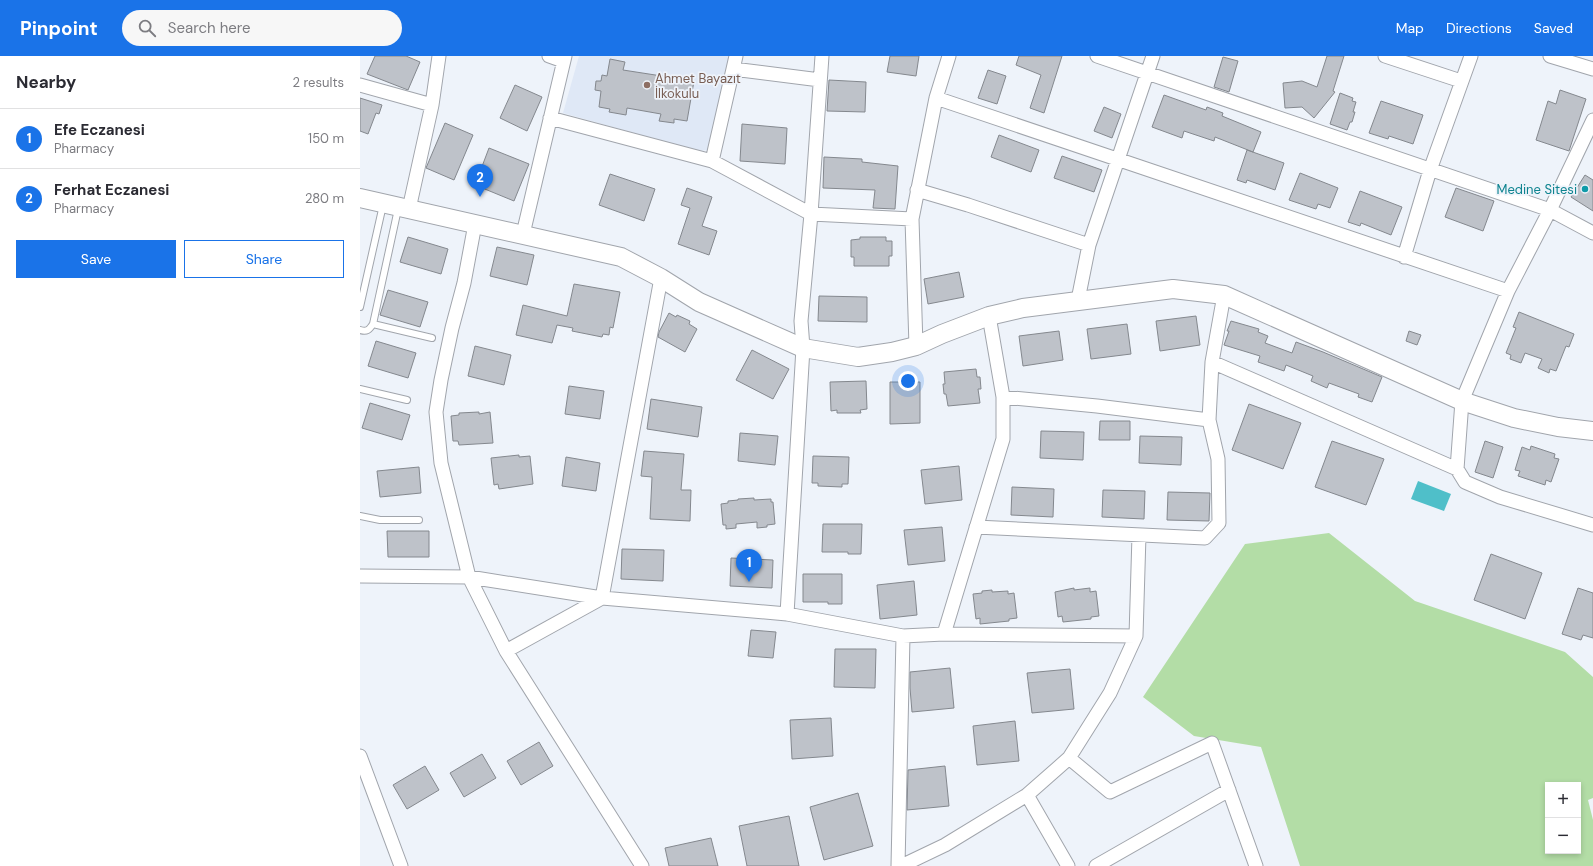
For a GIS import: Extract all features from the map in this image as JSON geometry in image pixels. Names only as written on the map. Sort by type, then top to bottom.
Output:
[{"type":"street","points":[[397,206],[432,105],[439,56]]},
{"type":"street","points":[[523,234],[564,59],[550,56]]},
{"type":"street","points":[[787,614],[803,348],[801,321],[811,214],[822,56]]},
{"type":"street","points":[[916,346],[912,219],[936,98],[949,56]]},
{"type":"street","points":[[1098,56],[1550,210],[1593,233]]},
{"type":"street","points":[[1078,300],[1089,245],[1153,56]]},
{"type":"street","points":[[1385,56],[1461,81]]},
{"type":"street","points":[[1404,256],[1430,170],[1471,56]]},
{"type":"street","points":[[1550,56],[1593,69]]},
{"type":"street","points":[[712,161],[734,62],[820,80]]},
{"type":"street","points":[[360,85],[432,105]]},
{"type":"street","points":[[936,98],[1508,291]]},
{"type":"street","points":[[550,118],[712,161],[811,214],[912,219]]},
{"type":"street","points":[[1457,469],[1462,401],[1508,291],[1550,210],[1588,145],[1593,120]]},
{"type":"street","points":[[917,190],[968,205],[1089,245]]},
{"type":"street","points":[[360,198],[621,257],[661,278],[699,302],[803,348],[858,357],[916,346],[942,334],[989,316],[1023,308],[1173,289],[1224,295],[1462,401],[1514,418],[1558,427],[1593,431]]},
{"type":"street","points":[[475,224],[464,283],[452,328],[441,380],[436,412],[441,463],[469,577],[506,650],[642,866]]},
{"type":"street","points":[[602,598],[661,278]]},
{"type":"street","points":[[976,527],[1205,538],[1220,523],[1218,459],[1209,420],[1212,362],[1224,295]]},
{"type":"street","points":[[944,634],[1003,439],[1003,397],[989,316]]},
{"type":"street","points":[[1212,362],[1457,469],[1465,482],[1500,497],[1593,525]]},
{"type":"street","points":[[1003,397],[1097,406],[1209,420]]},
{"type":"street","points":[[903,636],[900,866],[945,845],[1027,795],[1069,758],[1110,693],[1136,636],[1139,535]]},
{"type":"street","points":[[360,576],[469,577],[602,598],[787,614],[903,636],[944,634],[1136,636]]},
{"type":"street","points":[[506,650],[602,598]]},
{"type":"street","points":[[1069,758],[1110,792],[1212,743],[1256,866]]},
{"type":"street","points":[[360,756],[401,866]]},
{"type":"street","points":[[1096,866],[1229,790]]},
{"type":"street","points":[[1027,795],[1068,866]]},
{"type":"lane","points":[[360,307],[397,206]]},
{"type":"lane","points":[[360,330],[365,331],[370,329],[373,324],[397,206]]},
{"type":"lane","points":[[373,324],[432,338]]},
{"type":"lane","points":[[360,390],[407,400]]},
{"type":"lane","points":[[360,516],[380,520],[419,520]]},
{"type":"shaded area","name":"Ahmet Bayazıt İlkokulu","points":[[579,56],[729,56],[708,150],[698,151],[563,113]]},
{"type":"green space","points":[[1329,533],[1415,601],[1565,652],[1593,677],[1593,798],[1588,800],[1593,820],[1593,866],[1300,866],[1261,747],[1194,736],[1143,697],[1245,544]]},
{"type":"water","points":[[1418,481],[1451,494],[1444,511],[1411,499]]},
{"type":"building","points":[[375,56],[406,56],[420,62],[408,90],[367,74]]},
{"type":"building","points":[[890,56],[919,56],[916,76],[887,72]]},
{"type":"building","points":[[1019,56],[1062,56],[1044,113],[1030,108],[1041,75],[1016,65]]},
{"type":"building","points":[[1327,56],[1344,56],[1333,91],[1335,92],[1314,118],[1302,107],[1285,108],[1283,83],[1302,81],[1317,87]]},
{"type":"building","points":[[1223,57],[1238,61],[1229,92],[1214,87]]},
{"type":"building","points":[[610,59],[625,62],[623,70],[694,81],[687,121],[674,119],[674,123],[659,121],[661,114],[627,108],[626,115],[609,112],[610,109],[599,107],[601,91],[595,90],[596,81],[601,81],[602,75],[607,76]]},
{"type":"building","points":[[988,70],[1006,76],[997,104],[978,98]]},
{"type":"building","points":[[829,80],[866,82],[865,112],[827,111]]},
{"type":"building","points":[[515,85],[542,97],[527,131],[500,118]]},
{"type":"building","points":[[1560,90],[1586,99],[1569,151],[1536,140],[1548,101],[1556,104]]},
{"type":"building","points":[[1340,93],[1353,98],[1352,101],[1356,102],[1352,122],[1350,122],[1347,130],[1330,124]]},
{"type":"building","points":[[1164,95],[1206,110],[1207,107],[1223,113],[1222,116],[1261,132],[1253,152],[1215,137],[1214,141],[1184,131],[1182,138],[1152,127]]},
{"type":"building","points":[[360,98],[382,105],[379,114],[376,113],[368,134],[360,131]]},
{"type":"building","points":[[1381,101],[1423,115],[1413,144],[1389,136],[1388,139],[1369,133]]},
{"type":"building","points":[[1104,107],[1121,114],[1112,138],[1094,131]]},
{"type":"building","points":[[445,123],[473,135],[454,180],[426,168]]},
{"type":"building","points":[[742,124],[787,128],[785,164],[740,161]]},
{"type":"building","points":[[999,135],[1039,150],[1031,172],[991,157]]},
{"type":"building","points":[[489,148],[529,164],[514,201],[475,185]]},
{"type":"building","points":[[1247,150],[1284,163],[1275,190],[1247,180],[1246,183],[1237,180]]},
{"type":"building","points":[[1062,156],[1102,170],[1094,192],[1054,178]]},
{"type":"building","points":[[824,157],[862,159],[862,162],[898,166],[895,209],[873,208],[875,190],[823,188]]},
{"type":"building","points":[[1300,173],[1338,188],[1330,208],[1318,204],[1316,209],[1289,200]]},
{"type":"building","points":[[610,174],[655,189],[644,221],[599,205]]},
{"type":"building","name":"Medine Sitesi","points":[[1585,175],[1593,180],[1593,211],[1571,197]]},
{"type":"building","points":[[687,188],[712,197],[702,226],[717,231],[709,255],[678,244],[690,208],[681,205]]},
{"type":"building","points":[[1456,188],[1494,201],[1483,231],[1445,217]]},
{"type":"building","points":[[1360,191],[1402,207],[1391,235],[1361,223],[1360,226],[1348,222]]},
{"type":"building","points":[[408,237],[448,249],[441,274],[400,262]]},
{"type":"building","points":[[860,237],[886,237],[886,241],[892,241],[892,256],[889,256],[889,266],[854,266],[854,257],[851,257],[851,240],[860,239]]},
{"type":"building","points":[[497,247],[534,255],[527,285],[490,276]]},
{"type":"building","points":[[959,272],[964,297],[928,304],[924,279]]},
{"type":"building","points":[[574,284],[620,292],[613,328],[610,327],[609,335],[603,334],[602,337],[572,331],[573,328],[557,325],[552,343],[516,335],[523,305],[567,316]]},
{"type":"building","points":[[388,290],[428,302],[420,327],[380,315]]},
{"type":"building","points":[[819,296],[867,297],[867,322],[818,321]]},
{"type":"building","points":[[1519,312],[1574,334],[1569,347],[1566,346],[1556,371],[1550,369],[1549,373],[1538,368],[1542,359],[1525,353],[1521,363],[1510,359],[1511,355],[1506,353],[1516,328],[1513,327]]},
{"type":"building","points":[[669,313],[676,317],[677,315],[690,321],[689,324],[697,329],[685,352],[658,337]]},
{"type":"building","points":[[1196,316],[1200,345],[1160,351],[1156,321]]},
{"type":"building","points":[[1231,321],[1259,329],[1258,332],[1268,336],[1265,343],[1292,353],[1296,342],[1382,377],[1372,402],[1358,397],[1359,394],[1329,383],[1327,388],[1311,381],[1313,376],[1286,365],[1284,371],[1258,362],[1260,356],[1224,345]]},
{"type":"building","points":[[1127,324],[1131,354],[1091,359],[1087,329]]},
{"type":"building","points":[[1059,331],[1063,360],[1023,366],[1019,336]]},
{"type":"building","points":[[1409,331],[1421,335],[1417,345],[1406,341]]},
{"type":"building","points":[[376,341],[416,353],[408,378],[368,366]]},
{"type":"building","points":[[475,346],[511,355],[504,385],[468,376]]},
{"type":"building","points":[[752,350],[789,369],[773,399],[736,380]]},
{"type":"building","points":[[976,369],[977,377],[980,377],[981,389],[978,389],[980,403],[948,406],[946,394],[944,394],[944,372]]},
{"type":"building","points":[[866,381],[867,409],[860,410],[861,413],[837,413],[837,410],[831,411],[830,382]]},
{"type":"building","points":[[890,382],[920,382],[920,423],[890,424]]},
{"type":"building","points":[[569,386],[604,391],[600,419],[565,414]]},
{"type":"building","points":[[651,399],[702,407],[698,437],[647,429]]},
{"type":"building","points":[[370,403],[410,415],[402,440],[362,428]]},
{"type":"building","points":[[1249,404],[1301,423],[1283,469],[1232,450]]},
{"type":"building","points":[[479,412],[479,414],[490,412],[493,443],[459,445],[458,441],[453,441],[451,416],[459,415],[459,413]]},
{"type":"building","points":[[1100,421],[1130,421],[1130,440],[1099,440]]},
{"type":"building","points":[[1041,431],[1084,432],[1083,460],[1040,458]]},
{"type":"building","points":[[740,433],[778,436],[775,465],[738,461]]},
{"type":"building","points":[[1140,436],[1182,437],[1181,465],[1139,463]]},
{"type":"building","points":[[1332,441],[1384,459],[1366,505],[1315,487]]},
{"type":"building","points":[[1485,441],[1503,447],[1493,478],[1475,472]]},
{"type":"building","points":[[1531,446],[1555,454],[1554,458],[1559,459],[1551,482],[1546,480],[1545,485],[1518,476],[1520,471],[1515,470],[1522,447],[1530,450]]},
{"type":"building","points":[[644,451],[684,454],[681,490],[691,490],[690,521],[650,519],[652,477],[641,476]]},
{"type":"building","points":[[519,455],[519,457],[530,456],[533,484],[499,489],[498,484],[494,485],[491,458]]},
{"type":"building","points":[[813,456],[849,457],[848,484],[842,484],[842,487],[818,486],[818,483],[812,483]]},
{"type":"building","points":[[566,457],[600,463],[596,491],[562,486]]},
{"type":"building","points":[[959,466],[962,500],[925,504],[921,470]]},
{"type":"building","points":[[419,467],[421,493],[380,497],[377,471]]},
{"type":"building","points":[[1012,487],[1054,489],[1053,517],[1011,515]]},
{"type":"building","points":[[1103,490],[1145,491],[1144,519],[1102,517]]},
{"type":"building","points":[[1168,492],[1210,493],[1209,521],[1167,520]]},
{"type":"building","points":[[754,498],[754,500],[771,499],[771,502],[773,502],[775,524],[757,528],[757,522],[736,524],[736,528],[726,529],[726,525],[723,525],[721,504],[738,499]]},
{"type":"building","points":[[823,524],[862,524],[861,554],[848,554],[848,552],[822,552]]},
{"type":"building","points":[[942,527],[945,561],[908,565],[904,530]]},
{"type":"building","points":[[387,531],[429,531],[429,557],[388,557]]},
{"type":"building","points":[[622,549],[664,550],[663,581],[621,579]]},
{"type":"building","points":[[1491,554],[1542,573],[1525,619],[1474,600]]},
{"type":"building","points":[[731,558],[773,560],[772,588],[730,586]]},
{"type":"building","points":[[803,574],[842,574],[842,604],[828,604],[828,602],[803,602]]},
{"type":"building","points":[[914,581],[917,615],[880,619],[877,585]]},
{"type":"building","points":[[1074,588],[1074,590],[1090,588],[1090,592],[1096,591],[1099,616],[1091,617],[1091,619],[1063,622],[1062,616],[1058,617],[1055,592]]},
{"type":"building","points":[[1578,588],[1593,593],[1593,638],[1583,635],[1581,640],[1562,634]]},
{"type":"building","points":[[992,590],[992,592],[1008,591],[1008,594],[1014,593],[1017,618],[1009,619],[1009,621],[980,624],[980,618],[976,619],[973,594]]},
{"type":"building","points":[[751,630],[776,632],[773,658],[748,656]]},
{"type":"building","points":[[835,649],[876,649],[875,688],[834,687]]},
{"type":"building","points":[[950,668],[954,708],[912,712],[910,672]]},
{"type":"building","points":[[1070,669],[1074,709],[1032,713],[1027,673]]},
{"type":"building","points":[[831,718],[833,756],[792,759],[790,720]]},
{"type":"building","points":[[1015,721],[1019,761],[977,765],[973,726]]},
{"type":"building","points":[[539,742],[553,766],[521,785],[507,761]]},
{"type":"building","points":[[482,754],[496,778],[464,797],[450,773]]},
{"type":"building","points":[[425,766],[439,790],[407,809],[393,785]]},
{"type":"building","points":[[945,766],[949,806],[907,810],[908,770]]},
{"type":"building","points":[[858,793],[873,846],[824,860],[810,807]]},
{"type":"building","points":[[789,816],[799,866],[747,866],[739,826]]},
{"type":"building","points":[[711,838],[718,866],[669,866],[665,848]]},
{"type":"place","name":"Ahmet Bayazıt İlkokulu","points":[[647,85]]},
{"type":"place","name":"Medine Sitesi","points":[[1585,189]]},
{"type":"place","name":"Ferhat Eczanesi","points":[[480,197]]},
{"type":"place","name":"Efe Eczanesi","points":[[749,582]]}]
